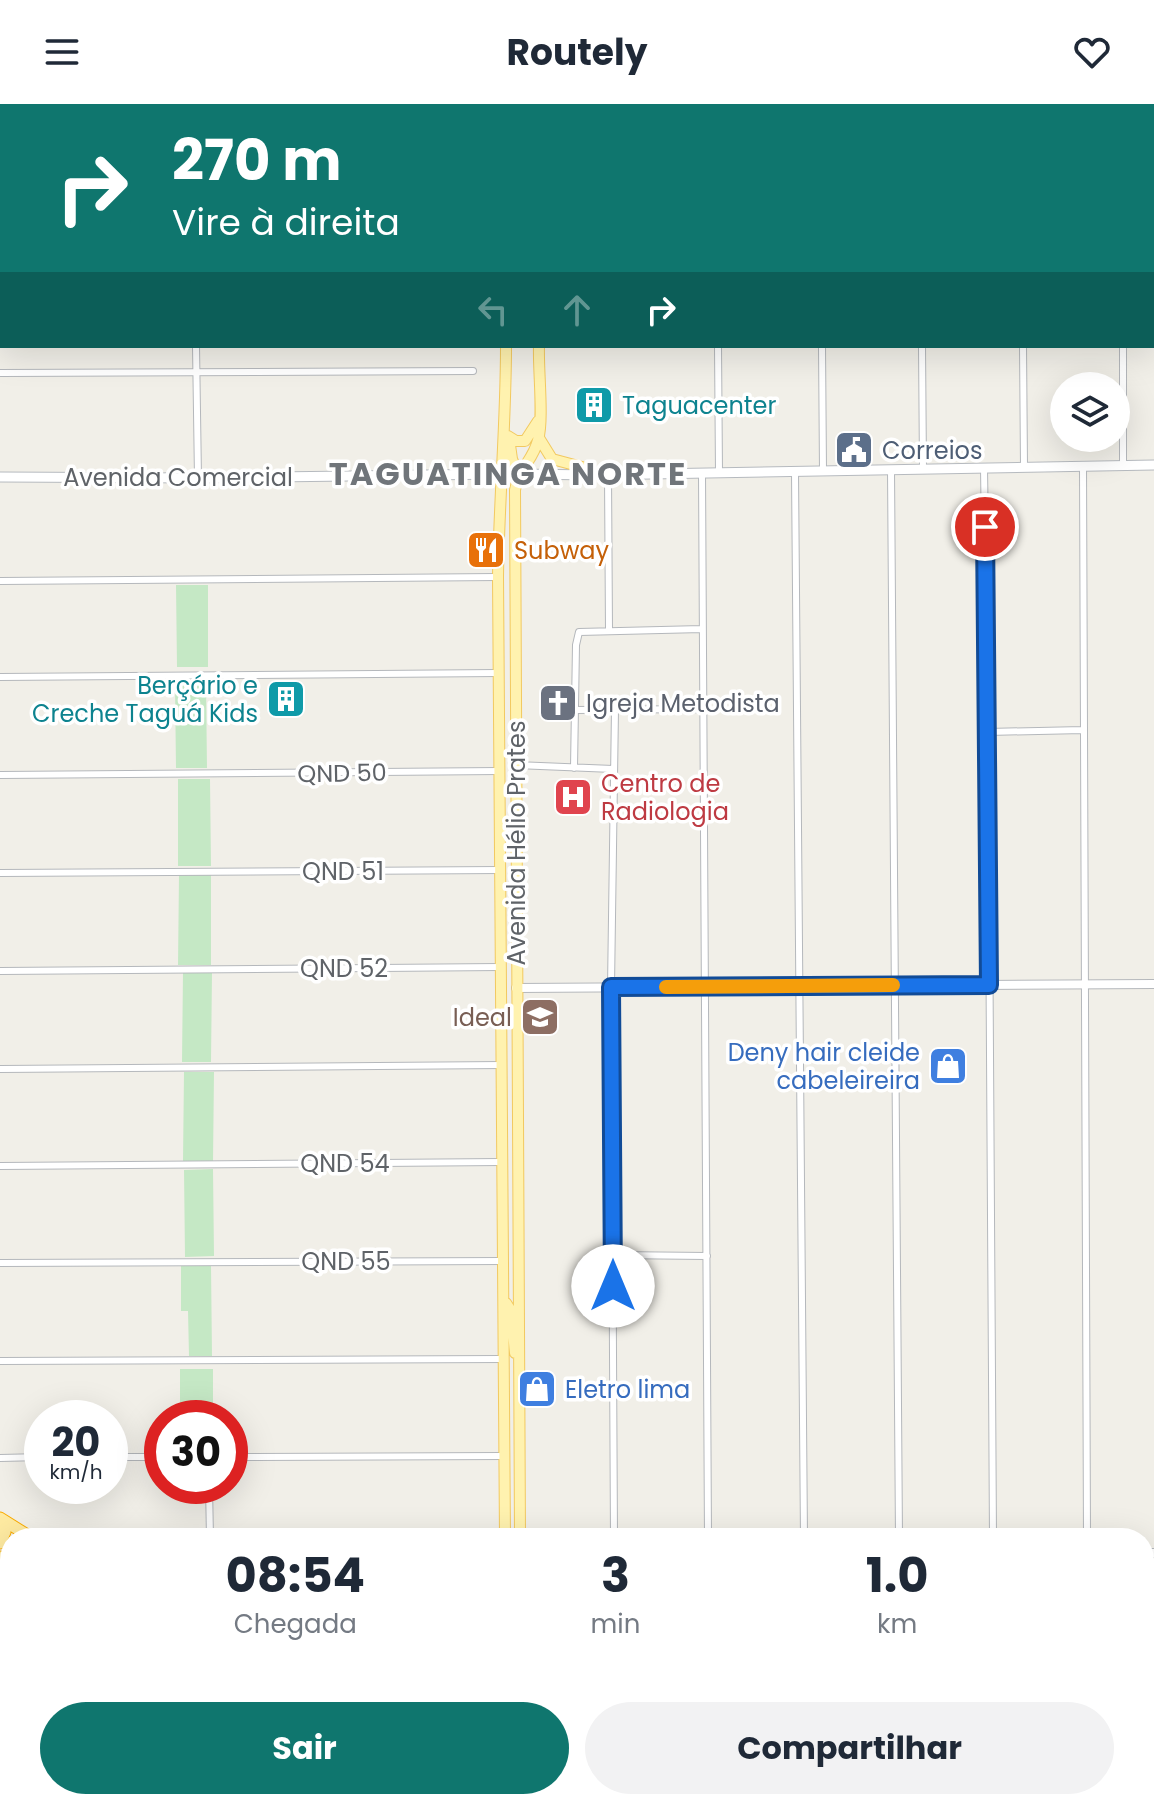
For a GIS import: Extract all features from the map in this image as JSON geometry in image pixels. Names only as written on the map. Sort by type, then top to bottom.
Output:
[{"type":"main road","name":"Avenida Hélio Prates","points":[[505,1528],[498,577],[506,348]]},
{"type":"main road","name":"Avenida Hélio Prates","points":[[520,1528],[515,490],[518,474],[539,438],[539,348]]},
{"type":"main road","points":[[506,416],[512,459],[518,474],[1154,465]]},
{"type":"main road","points":[[508,436],[516,441],[525,441],[539,418]]},
{"type":"main road","points":[[539,438],[552,459],[582,467],[595,475]]},
{"type":"main road","name":"Avenida Comercial","points":[[0,477],[501,474]]},
{"type":"main road","points":[[499,721],[505,718],[510,722],[509,747],[515,765]]},
{"type":"main road","points":[[501,967],[509,973],[511,1018],[516,1022]]},
{"type":"main road","points":[[504,1302],[511,1311],[513,1347],[520,1366]]},
{"type":"street","points":[[196,348],[198,478]]},
{"type":"street","points":[[718,348],[719,473]]},
{"type":"street","points":[[822,348],[823,471]]},
{"type":"street","points":[[922,348],[923,469]]},
{"type":"street","points":[[1023,348],[1024,467]]},
{"type":"street","points":[[1123,348],[1123,465]]},
{"type":"street","points":[[0,373],[473,371]]},
{"type":"street","points":[[1083,466],[1087,1528]]},
{"type":"street","points":[[984,468],[993,1528]]},
{"type":"street","points":[[891,470],[899,1528]]},
{"type":"street","points":[[795,472],[804,1528]]},
{"type":"street","points":[[702,473],[708,1528]]},
{"type":"street","points":[[608,475],[609,630]]},
{"type":"street","points":[[0,581],[498,577]]},
{"type":"street","points":[[574,768],[578,634],[583,631],[702,629]]},
{"type":"street","points":[[0,677],[498,673]]},
{"type":"street","points":[[614,1528],[611,987],[615,709]]},
{"type":"street","points":[[575,710],[703,709]]},
{"type":"street","points":[[988,732],[1083,730]]},
{"type":"street","points":[[515,765],[613,769]]},
{"type":"street","name":"QND 50","points":[[0,775],[500,771]]},
{"type":"street","name":"QND 51","points":[[0,873],[501,870]]},
{"type":"street","name":"QND 52","points":[[0,971],[501,967]]},
{"type":"street","points":[[516,988],[1154,984]]},
{"type":"street","points":[[0,1069],[502,1065]]},
{"type":"street","name":"QND 54","points":[[0,1166],[502,1162]]},
{"type":"street","points":[[613,1255],[707,1256]]},
{"type":"street","name":"QND 55","points":[[0,1263],[504,1261]]},
{"type":"street","points":[[0,1361],[504,1359]]},
{"type":"street","points":[[248,1457],[504,1456]]},
{"type":"street","points":[[0,1458],[24,1457]]},
{"type":"street","points":[[209,1504],[210,1528]]},
{"type":"green space","points":[[176,585],[208,585],[208,667],[177,667]]},
{"type":"green space","points":[[206,684],[207,768],[176,768],[175,685]]},
{"type":"green space","points":[[178,779],[210,779],[211,866],[178,866]]},
{"type":"green space","points":[[179,875],[211,875],[211,965],[178,965]]},
{"type":"green space","points":[[183,972],[212,972],[211,1062],[182,1062]]},
{"type":"green space","points":[[184,1072],[214,1072],[213,1162],[183,1161]]},
{"type":"green space","points":[[213,1169],[214,1256],[185,1257],[184,1170]]},
{"type":"green space","points":[[211,1265],[212,1356],[189,1356],[188,1311],[181,1311],[181,1266]]},
{"type":"green space","points":[[180,1369],[213,1369],[213,1400],[180,1400]]},
{"type":"slow traffic","points":[[666,987],[893,985]]},
{"type":"place","name":"Taguacenter","points":[[594,405]]},
{"type":"place","name":"Correios","points":[[854,450]]},
{"type":"place","name":"Subway","points":[[486,550]]},
{"type":"place","name":"Berçário e Creche Taguá Kids","points":[[286,699]]},
{"type":"place","name":"Igreja Metodista","points":[[558,703]]},
{"type":"place","name":"Centro de Radiologia","points":[[573,797]]},
{"type":"place","name":"Ideal","points":[[540,1017]]},
{"type":"place","name":"Deny hair cleide cabeleireira","points":[[948,1066]]},
{"type":"place","name":"Eletro lima","points":[[537,1389]]},
{"type":"district","name":"TAGUATINGA NORTE","points":[[508,473]]},
{"type":"route","points":[[613,1286],[611,987],[989,985],[985,527]]}]
